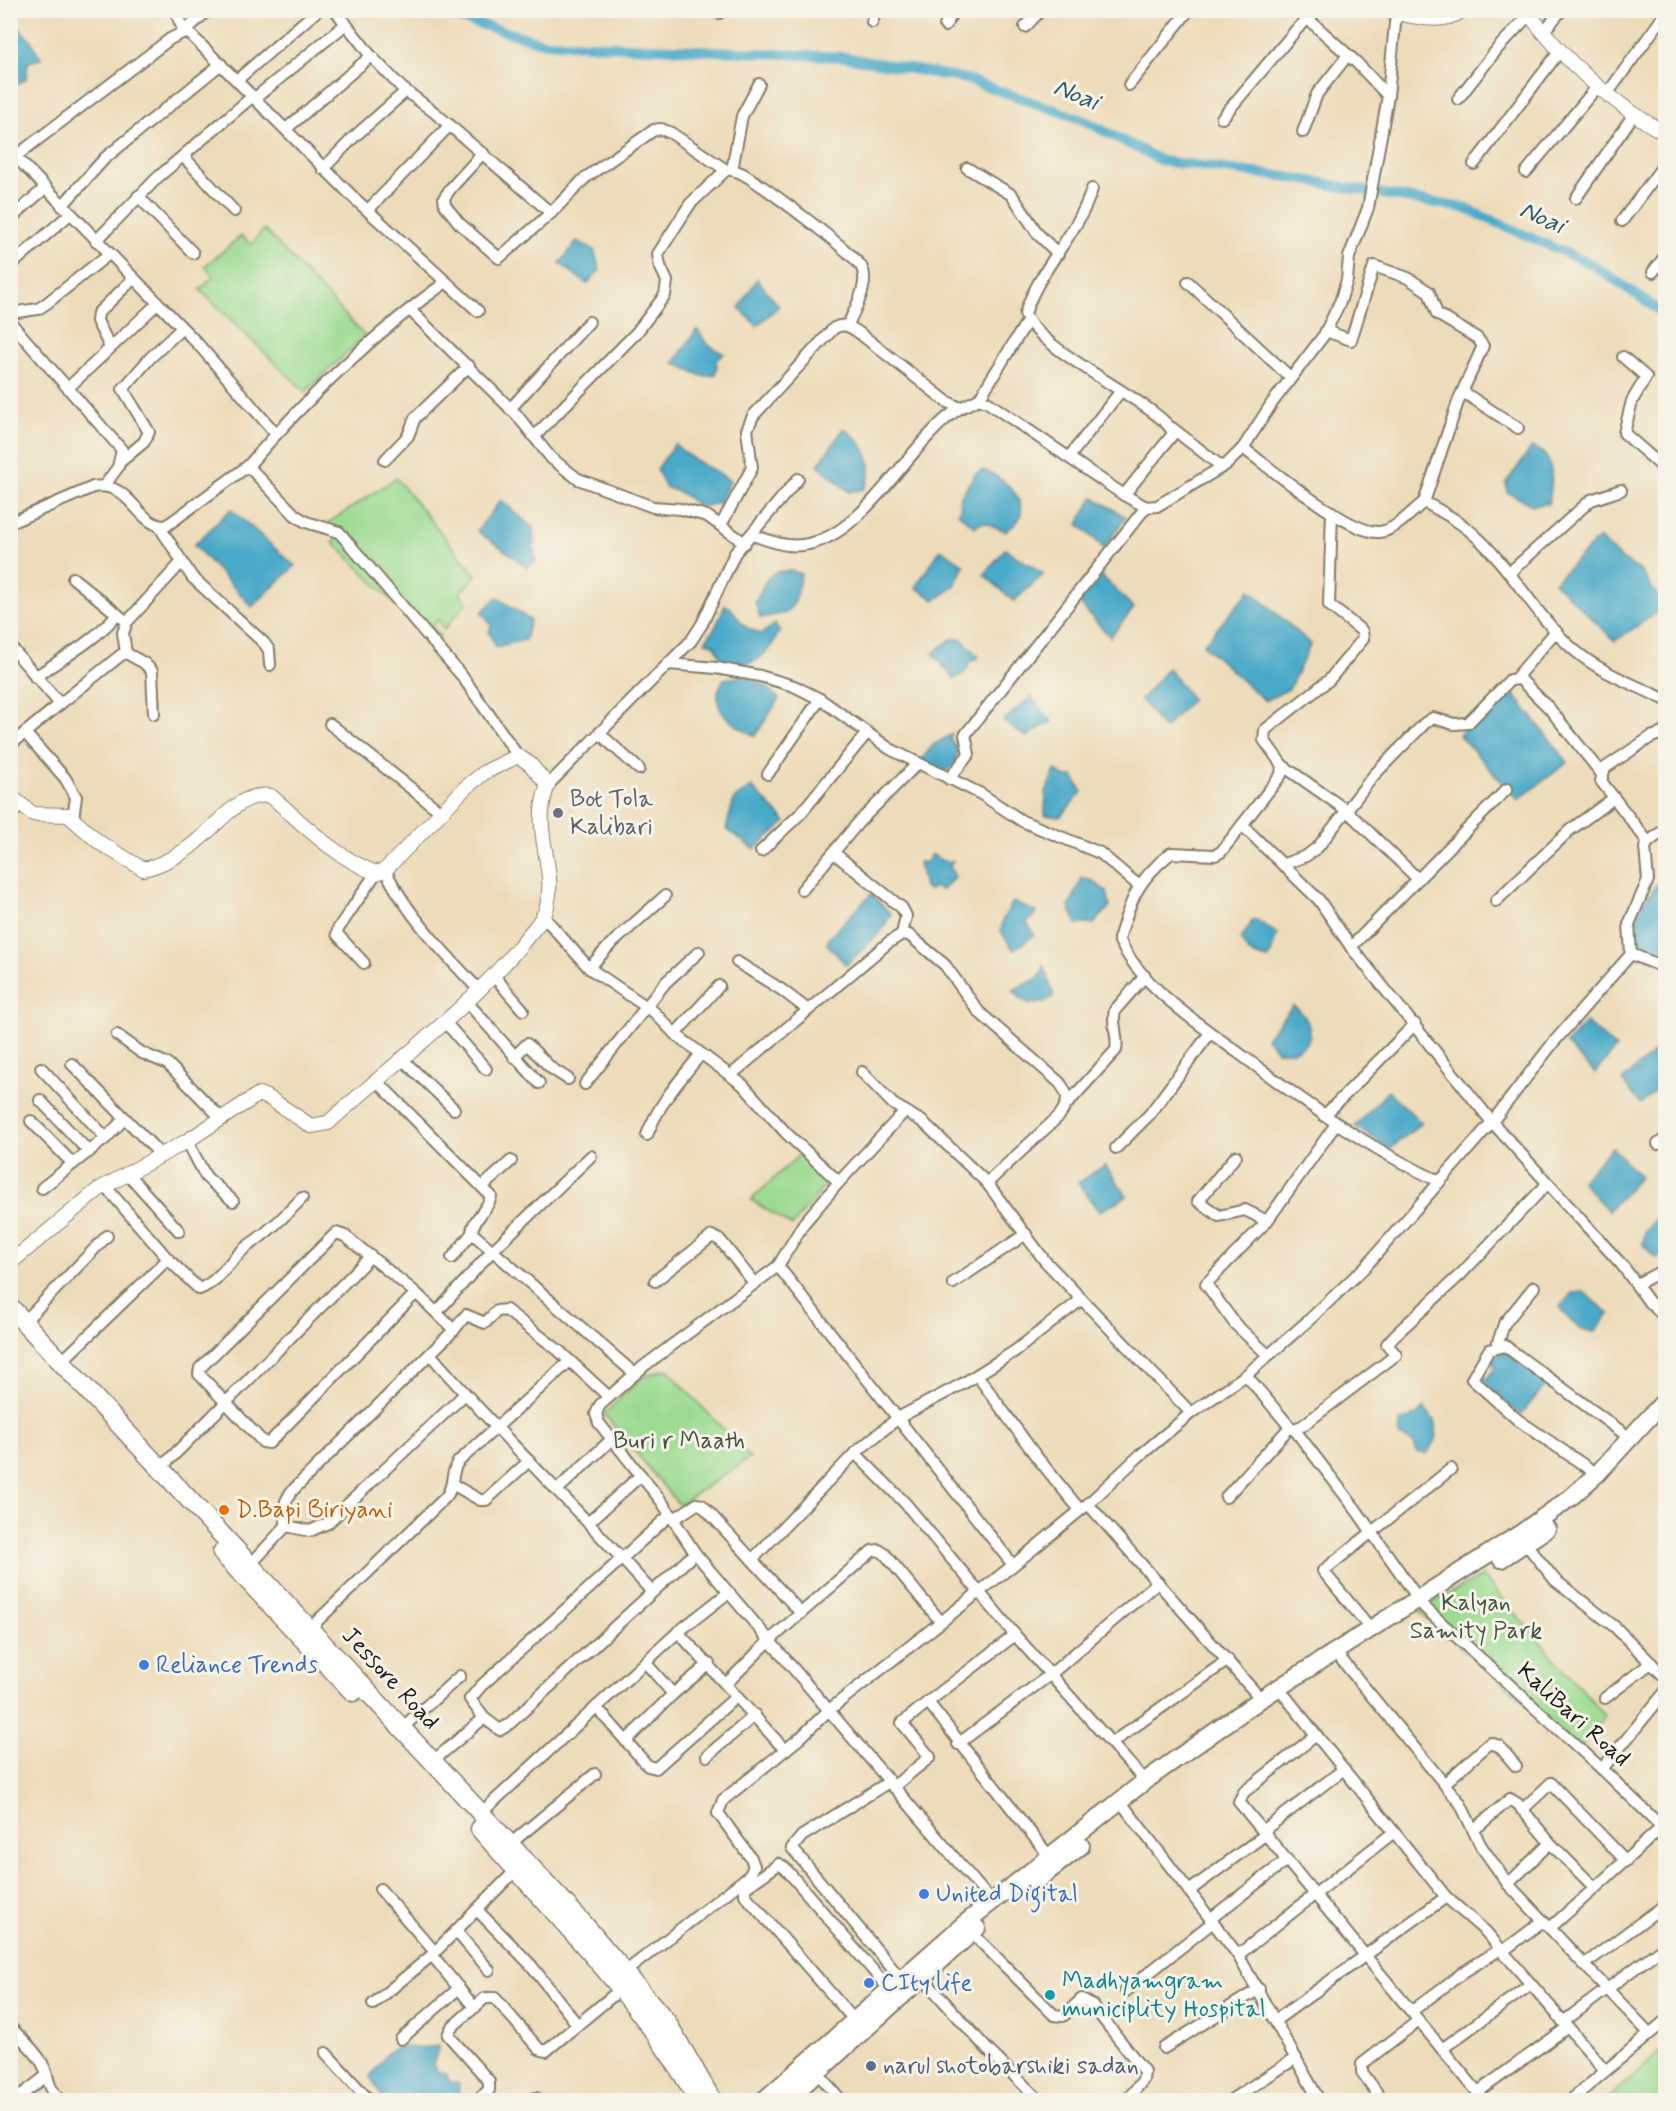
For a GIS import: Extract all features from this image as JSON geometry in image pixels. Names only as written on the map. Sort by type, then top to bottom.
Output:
[{"type":"highway","name":"Jessore Road","points":[[10,1307],[17,1322],[175,1505],[408,1751],[516,1870],[666,2021],[712,2100]]},
{"type":"highway","name":"Jessore Road","points":[[17,1322],[61,1362],[510,1844],[623,1980],[699,2100]]},
{"type":"main road","points":[[967,1929],[992,1902],[1049,1856],[1341,1659],[1550,1514],[1597,1474],[1665,1400]]},
{"type":"main road","points":[[788,2100],[855,2021],[1123,1806],[1145,1781],[1261,1699],[1371,1629],[1526,1544],[1552,1526],[1591,1492],[1665,1414]]},
{"type":"main road","points":[[765,2100],[813,2068],[906,1978]]},
{"type":"street","points":[[175,10],[184,32],[191,35],[237,80],[323,169],[478,311]]},
{"type":"street","points":[[208,10],[184,32],[170,39],[13,154],[96,242],[198,344],[276,434]]},
{"type":"street","points":[[237,80],[318,10]]},
{"type":"street","points":[[335,10],[371,56],[406,91],[450,125],[551,213]]},
{"type":"street","points":[[872,22],[876,10]]},
{"type":"street","points":[[945,26],[954,10]]},
{"type":"street","points":[[1024,27],[1041,10]]},
{"type":"street","points":[[1129,85],[1189,10]]},
{"type":"street","points":[[1222,118],[1317,10]]},
{"type":"street","points":[[979,399],[1124,495],[1146,507],[1157,506],[1176,496],[1222,467],[1243,448],[1326,331],[1340,302],[1347,280],[1349,257],[1368,208],[1378,156],[1388,96],[1394,12],[1439,20],[1453,18],[1463,10]]},
{"type":"street","points":[[1542,33],[1562,10]]},
{"type":"street","points":[[1458,99],[1527,13],[1559,52],[1602,90],[1665,134]]},
{"type":"street","points":[[1526,172],[1602,90],[1665,13]]},
{"type":"street","points":[[1308,19],[1348,55],[1388,96]]},
{"type":"street","points":[[96,242],[138,196],[183,156],[346,24]]},
{"type":"street","points":[[1474,164],[1559,52]]},
{"type":"street","points":[[1302,132],[1317,94],[1348,55]]},
{"type":"street","points":[[286,129],[371,56]]},
{"type":"street","points":[[10,266],[66,210],[105,158],[220,64]]},
{"type":"street","points":[[534,437],[637,332],[664,295],[667,281],[660,266],[658,254],[690,204],[729,170],[742,116],[759,84]]},
{"type":"street","points":[[323,169],[354,137],[406,91]]},
{"type":"street","points":[[1576,198],[1634,114]]},
{"type":"street","points":[[368,210],[450,125]]},
{"type":"street","points":[[483,153],[451,188],[444,198],[445,205],[459,223],[495,257],[499,258],[551,213],[585,178],[654,130],[661,129],[671,133],[729,170],[743,174],[828,235],[862,268],[864,279],[861,294],[848,325]]},
{"type":"street","points":[[183,156],[234,211]]},
{"type":"street","points":[[1622,221],[1665,162]]},
{"type":"street","points":[[967,168],[1012,195],[1038,234],[1058,254]]},
{"type":"street","points":[[10,219],[45,188]]},
{"type":"street","points":[[1092,189],[1075,229],[1032,293],[1025,314],[1051,343],[1120,392],[1166,421],[1222,467]]},
{"type":"street","points":[[138,196],[193,253]]},
{"type":"street","points":[[10,313],[38,309],[109,254]]},
{"type":"street","points":[[1653,272],[1665,255]]},
{"type":"street","points":[[1243,448],[1332,512],[1360,527],[1379,532],[1394,526],[1424,502],[1463,392],[1483,346],[1478,338],[1437,314],[1429,292],[1408,278],[1374,266],[1351,340],[1326,331]]},
{"type":"street","points":[[110,346],[97,321],[98,312],[133,279]]},
{"type":"street","points":[[159,526],[174,522],[248,466],[276,434],[341,369],[446,282]]},
{"type":"street","points":[[1188,282],[1291,378]]},
{"type":"street","points":[[69,387],[157,304]]},
{"type":"street","points":[[410,310],[510,409],[551,458],[578,479],[653,507],[681,509],[707,516],[748,539],[788,545],[807,544],[840,531],[876,498],[909,454],[946,417],[979,399],[1028,320]]},
{"type":"street","points":[[10,322],[117,442],[122,450],[120,462]]},
{"type":"street","points":[[510,409],[589,322]]},
{"type":"street","points":[[721,525],[752,468],[747,430],[753,416],[834,328],[848,325],[946,401],[960,408]]},
{"type":"street","points":[[105,485],[120,462],[144,442],[149,432],[123,389],[150,358],[182,329]]},
{"type":"street","points":[[1623,357],[1646,377],[1632,401],[1624,433],[1665,470]]},
{"type":"street","points":[[385,460],[408,436],[414,418],[469,366]]},
{"type":"street","points":[[1069,457],[1120,392]]},
{"type":"street","points":[[1463,392],[1518,429]]},
{"type":"street","points":[[1124,495],[1173,434],[1172,428]]},
{"type":"street","points":[[248,466],[295,515],[306,522],[339,532],[462,676],[518,756],[530,764],[548,785]]},
{"type":"street","points":[[10,1263],[105,1186],[187,1141],[259,1094],[269,1098],[311,1126],[328,1123],[480,990],[543,916],[548,905],[549,881],[540,804],[548,785],[691,641],[735,554],[798,479]]},
{"type":"street","points":[[10,523],[93,487],[105,485],[118,490],[159,526],[181,563],[199,584],[264,643],[269,650],[270,665]]},
{"type":"street","points":[[1509,573],[1591,500],[1621,490]]},
{"type":"street","points":[[1424,502],[1461,524],[1482,542],[1556,631],[1574,649],[1592,662],[1665,700]]},
{"type":"street","points":[[949,779],[969,754],[965,735],[1146,507]]},
{"type":"street","points":[[1332,512],[1329,605],[1362,631],[1363,639],[1329,680],[1265,730],[1264,740],[1282,765],[1346,810],[1418,879]]},
{"type":"street","points":[[126,653],[123,633],[127,622],[181,563]]},
{"type":"street","points":[[73,578],[127,622]]},
{"type":"street","points":[[35,677],[81,644],[96,638],[117,614]]},
{"type":"street","points":[[1284,864],[1306,856],[1318,847],[1374,775],[1425,723],[1433,718],[1454,724],[1468,723],[1510,680],[1515,678],[1556,631]]},
{"type":"street","points":[[10,646],[20,654],[35,677],[60,704]]},
{"type":"street","points":[[10,745],[126,653]]},
{"type":"street","points":[[126,653],[144,663],[152,671],[154,714]]},
{"type":"street","points":[[668,664],[760,676],[794,686],[820,699],[867,733],[918,763],[981,794],[1022,820],[1100,853],[1138,885]]},
{"type":"street","points":[[1515,678],[1524,682],[1549,708],[1601,773]]},
{"type":"street","points":[[768,774],[820,699]]},
{"type":"street","points":[[330,724],[442,813]]},
{"type":"street","points":[[1648,842],[1601,781],[1601,773],[1651,737],[1665,732]]},
{"type":"street","points":[[25,733],[65,778],[76,797],[73,819]]},
{"type":"street","points":[[599,733],[639,769]]},
{"type":"street","points":[[762,851],[801,813],[867,733]]},
{"type":"street","points":[[364,963],[337,934],[338,928],[381,871],[465,788],[486,772],[518,756]]},
{"type":"street","points":[[802,890],[858,823],[918,763]]},
{"type":"street","points":[[1282,765],[1281,775],[1221,852],[1209,856],[1171,853],[1138,885],[1119,939],[1125,952],[1145,976],[1210,1033],[1336,1124],[1403,1164],[1439,1181]]},
{"type":"street","points":[[1351,947],[1507,789]]},
{"type":"street","points":[[10,796],[16,810],[43,816],[68,815],[100,843],[143,869],[152,867],[196,843],[237,804],[263,795],[271,796],[319,837],[363,868],[381,871],[420,924],[480,990]]},
{"type":"street","points":[[1496,901],[1570,830],[1614,798]]},
{"type":"street","points":[[1242,825],[1319,900],[1351,947],[1492,1122],[1665,1318]]},
{"type":"street","points":[[477,2100],[489,2090],[489,2081],[448,2036],[452,2026],[485,1998],[495,1998],[542,2051],[551,2049],[623,1980],[750,1875],[754,1866],[751,1858],[718,1813],[723,1800],[785,1750],[829,1710],[1084,1507],[1138,1457],[1191,1413],[1246,1374],[1365,1267],[1492,1122],[1553,1043],[1631,954],[1629,924],[1648,880],[1648,857],[1645,848],[1648,842],[1665,829]]},
{"type":"street","points":[[731,1075],[888,943],[902,934],[906,916],[902,908],[834,853]]},
{"type":"street","points":[[590,968],[610,945],[665,896]]},
{"type":"street","points":[[543,916],[590,968],[646,1007],[667,1023],[675,1034],[731,1075],[786,1134],[839,1182]]},
{"type":"street","points":[[902,934],[919,941],[945,965],[973,1006],[1060,1083],[1068,1094],[1068,1103]]},
{"type":"street","points":[[585,1084],[666,982],[699,952]]},
{"type":"street","points":[[1631,954],[1665,969]]},
{"type":"street","points":[[737,962],[782,990],[808,1010]]},
{"type":"street","points":[[494,976],[523,1010]]},
{"type":"street","points":[[987,1183],[1059,1116],[1116,1050],[1118,1041],[1113,1017],[1115,1011],[1145,976]]},
{"type":"street","points":[[675,1034],[719,986]]},
{"type":"street","points":[[466,1002],[539,1083]]},
{"type":"street","points":[[445,1022],[486,1069]]},
{"type":"street","points":[[1324,1116],[1414,1024]]},
{"type":"street","points":[[1116,1148],[1150,1114],[1210,1033]]},
{"type":"street","points":[[117,1035],[142,1053],[168,1064],[221,1118]]},
{"type":"street","points":[[514,1057],[527,1044],[551,1068],[568,1079]]},
{"type":"street","points":[[647,1135],[656,1113],[701,1054]]},
{"type":"street","points":[[401,1058],[454,1109]]},
{"type":"street","points":[[72,1064],[161,1155]]},
{"type":"street","points":[[41,1068],[106,1138]]},
{"type":"street","points":[[862,1072],[893,1104],[923,1122],[987,1183],[1045,1261],[1191,1413]]},
{"type":"street","points":[[376,1080],[491,1198],[474,1222],[472,1233],[452,1258]]},
{"type":"street","points":[[40,1100],[88,1152]]},
{"type":"street","points":[[905,1111],[804,1223],[778,1266],[635,1374],[600,1406],[596,1414],[612,1439],[672,1516],[695,1553],[992,1902]]},
{"type":"street","points":[[42,1188],[106,1138],[125,1118]]},
{"type":"street","points":[[32,1121],[73,1164]]},
{"type":"street","points":[[1268,1355],[1235,1324],[1206,1284],[1267,1221],[1336,1124]]},
{"type":"street","points":[[187,1141],[206,1177],[233,1202]]},
{"type":"street","points":[[437,1312],[492,1251],[591,1156]]},
{"type":"street","points":[[1236,1156],[1198,1198],[1198,1201],[1219,1216],[1245,1210],[1267,1221]]},
{"type":"street","points":[[482,1187],[511,1161]]},
{"type":"street","points":[[128,1174],[179,1232]]},
{"type":"street","points":[[1226,1497],[1292,1428],[1396,1355],[1387,1344],[1391,1339],[1504,1232],[1547,1184]]},
{"type":"street","points":[[105,1186],[195,1287],[204,1287],[249,1245],[278,1223],[302,1198]]},
{"type":"street","points":[[416,1293],[269,1443],[263,1442],[199,1374],[200,1368],[295,1271],[336,1233],[371,1256],[416,1293],[454,1330]]},
{"type":"street","points":[[472,1233],[635,1374]]},
{"type":"street","points":[[953,1283],[1026,1234]]},
{"type":"street","points":[[17,1322],[107,1236]]},
{"type":"street","points":[[655,1281],[712,1236],[721,1241],[754,1283]]},
{"type":"street","points":[[160,1469],[371,1256]]},
{"type":"street","points":[[61,1362],[168,1259]]},
{"type":"street","points":[[778,1266],[1012,1565]]},
{"type":"street","points":[[1637,1284],[1665,1269]]},
{"type":"street","points":[[1497,1346],[1504,1324],[1534,1287]]},
{"type":"street","points":[[752,1560],[855,1453],[898,1418],[977,1376],[1082,1299]]},
{"type":"street","points":[[250,1565],[286,1526],[286,1500],[291,1492],[431,1355],[466,1315],[485,1323],[497,1311],[506,1310],[570,1361],[609,1397]]},
{"type":"street","points":[[1597,1474],[1518,1420],[1472,1378],[1489,1350],[1497,1346],[1505,1346],[1630,1438]]},
{"type":"street","points":[[431,1355],[651,1591]]},
{"type":"street","points":[[310,1628],[446,1497],[452,1484],[451,1476],[458,1462],[570,1361]]},
{"type":"street","name":"KaliBari Road","points":[[1246,1374],[1292,1428],[1420,1603],[1602,1769],[1664,1829]]},
{"type":"street","points":[[977,1376],[1036,1456],[1158,1582],[1261,1699]]},
{"type":"street","points":[[286,1526],[310,1531],[327,1523],[465,1394]]},
{"type":"street","points":[[557,1490],[612,1439]]},
{"type":"street","points":[[855,1453],[905,1503],[1014,1635],[1052,1674],[1145,1781]]},
{"type":"street","points":[[452,1484],[480,1500],[486,1500],[528,1461]]},
{"type":"street","points":[[1371,1629],[1323,1571],[1451,1469]]},
{"type":"street","points":[[589,1522],[641,1475]]},
{"type":"street","points":[[695,1553],[651,1591],[508,1725],[500,1730],[484,1718],[470,1699],[481,1686],[672,1516],[697,1504],[702,1504],[801,1613]]},
{"type":"street","points":[[1526,1544],[1555,1580],[1615,1627],[1665,1678]]},
{"type":"street","points":[[726,1684],[769,1641],[872,1551],[879,1550],[941,1622]]},
{"type":"street","points":[[958,1744],[1052,1674],[1158,1582]]},
{"type":"street","points":[[481,1813],[678,1632],[728,1593]]},
{"type":"street","points":[[678,1632],[785,1750]]},
{"type":"street","points":[[906,1978],[792,1848],[802,1836],[891,1784],[930,1757],[902,1723],[1014,1635]]},
{"type":"street","points":[[1341,1659],[1460,1803],[1481,1846],[1508,1884],[1649,2033]]},
{"type":"street","points":[[1113,1742],[1228,1660]]},
{"type":"street","points":[[645,1662],[673,1694]]},
{"type":"street","points":[[1605,1698],[1651,1662]]},
{"type":"street","points":[[626,1741],[673,1694],[709,1664]]},
{"type":"street","points":[[402,1728],[460,1676]]},
{"type":"street","points":[[1602,1769],[1665,1691]]},
{"type":"street","points":[[596,1707],[648,1766],[656,1768],[737,1696]]},
{"type":"street","points":[[1285,1696],[1446,1897],[1502,1950],[1605,2070]]},
{"type":"street","points":[[928,1702],[958,1744],[1049,1856]]},
{"type":"street","points":[[707,1756],[755,1715]]},
{"type":"street","points":[[433,1761],[484,1718]]},
{"type":"street","points":[[1315,1736],[1239,1798],[1313,1895],[1412,2011],[1480,2096],[1566,2024],[1606,1987],[1665,1945]]},
{"type":"street","points":[[1445,1783],[1491,1743],[1499,1746],[1516,1766]]},
{"type":"street","points":[[1190,1892],[1344,1769]]},
{"type":"street","points":[[510,1844],[595,1774]]},
{"type":"street","points":[[1522,1810],[1551,1783],[1626,1862]]},
{"type":"street","points":[[1474,1830],[1510,1799],[1550,1844],[1595,1888]]},
{"type":"street","points":[[1123,1806],[1238,1955],[1319,2100]]},
{"type":"street","points":[[1412,2011],[1465,1971],[1547,1924],[1595,1888],[1664,1829]]},
{"type":"street","points":[[1238,1955],[1394,1832]]},
{"type":"street","points":[[1508,1884],[1550,1844]]},
{"type":"street","points":[[1126,1991],[1287,1860]]},
{"type":"street","points":[[855,2021],[745,1895],[745,1888],[779,1864],[988,2050],[1039,2100]]},
{"type":"street","points":[[373,2004],[434,1954],[516,1870]]},
{"type":"street","points":[[380,1888],[474,2007]]},
{"type":"street","points":[[1276,2020],[1446,1897]]},
{"type":"street","points":[[1585,1964],[1664,1907]]},
{"type":"street","points":[[477,1910],[531,1965],[577,2024]]},
{"type":"street","points":[[967,1929],[1054,2015],[1063,2016],[1082,1999],[1092,2006],[1144,2071],[1143,2080],[1127,2100]]},
{"type":"street","points":[[456,1930],[489,1970]]},
{"type":"street","points":[[1442,2049],[1531,1984]]},
{"type":"street","points":[[401,2039],[459,1988]]},
{"type":"street","points":[[1164,2048],[1259,1989]]},
{"type":"street","points":[[1382,2100],[1362,2072],[1362,2064],[1419,2020]]},
{"type":"street","points":[[1571,2100],[1665,2020]]},
{"type":"street","points":[[10,2027],[38,2056],[50,2090],[61,2100]]},
{"type":"street","points":[[326,2054],[369,2100]]},
{"type":"street","points":[[1231,2100],[1296,2058]]},
{"type":"street","points":[[813,2068],[841,2100]]},
{"type":"street","points":[[15,2100],[45,2077]]},
{"type":"green space","points":[[264,229],[365,336],[305,392],[200,290],[213,277],[205,266],[241,236],[252,244]]},
{"type":"green space","points":[[396,478],[476,575],[460,593],[467,602],[444,630],[438,619],[432,627],[440,636],[432,641],[333,542],[338,537],[328,523]]},
{"type":"green space","points":[[801,1153],[830,1179],[792,1226],[751,1200]]},
{"type":"green space","name":"Buri r Maath","points":[[667,1369],[750,1458],[679,1505],[604,1414],[642,1377]]},
{"type":"green space","name":"Kalyan Samity Park","points":[[1483,1576],[1605,1716],[1580,1750],[1418,1610]]},
{"type":"green space","points":[[1665,2048],[1665,2100],[1607,2100]]},
{"type":"water","points":[[15,24],[31,41],[41,59],[28,62],[26,79],[13,87],[10,86],[10,29]]},
{"type":"water","points":[[577,241],[594,250],[600,270],[587,284],[560,263]]},
{"type":"water","points":[[757,279],[779,306],[757,326],[739,308]]},
{"type":"water","points":[[697,329],[707,344],[724,354],[716,360],[715,375],[702,376],[674,363]]},
{"type":"water","points":[[844,428],[864,448],[870,463],[868,480],[864,489],[849,492],[818,465]]},
{"type":"water","points":[[675,444],[688,455],[730,481],[719,503],[700,507],[681,493],[665,487],[657,469]]},
{"type":"water","points":[[1532,447],[1546,456],[1549,463],[1552,479],[1548,504],[1532,505],[1507,492],[1506,483]]},
{"type":"water","points":[[982,470],[1010,487],[1021,506],[1021,515],[1016,524],[1005,531],[983,522],[975,527],[958,513],[961,506],[959,499],[975,474]]},
{"type":"water","points":[[1093,497],[1126,517],[1104,548],[1078,524]]},
{"type":"water","points":[[501,500],[533,528],[535,562],[527,568],[477,531]]},
{"type":"water","points":[[231,509],[295,566],[252,607],[194,545]]},
{"type":"water","points":[[1599,538],[1620,558],[1641,571],[1665,607],[1615,641],[1554,582]]},
{"type":"water","points":[[941,549],[964,565],[954,587],[935,600],[915,587]]},
{"type":"water","points":[[1005,549],[1044,574],[1014,601],[984,575]]},
{"type":"water","points":[[1094,568],[1134,608],[1110,637],[1072,595]]},
{"type":"water","points":[[780,571],[793,571],[801,574],[795,602],[786,613],[760,618],[755,602],[770,576]]},
{"type":"water","points":[[1250,590],[1311,644],[1289,689],[1265,701],[1203,645]]},
{"type":"water","points":[[497,597],[530,620],[525,640],[496,647],[489,632],[491,625],[482,612]]},
{"type":"water","points":[[725,605],[745,626],[761,634],[775,624],[780,631],[764,655],[744,664],[724,664],[714,644],[705,642],[716,626]]},
{"type":"water","points":[[951,639],[962,639],[979,657],[969,663],[964,673],[954,679],[933,653]]},
{"type":"water","points":[[1168,668],[1192,699],[1164,729],[1141,699]]},
{"type":"water","points":[[745,676],[766,686],[779,699],[755,736],[730,721],[719,707],[719,690],[724,679]]},
{"type":"water","points":[[1507,686],[1568,762],[1518,800],[1459,735]]},
{"type":"water","points":[[1031,697],[1052,721],[1026,737],[1003,721]]},
{"type":"water","points":[[952,734],[950,739],[958,751],[954,765],[944,772],[921,760],[933,745]]},
{"type":"water","points":[[1055,770],[1066,777],[1073,776],[1082,792],[1060,817],[1045,815],[1046,792]]},
{"type":"water","points":[[752,787],[786,822],[754,849],[726,829],[734,799]]},
{"type":"water","points":[[931,854],[942,861],[953,861],[950,866],[955,877],[942,890],[936,887],[929,890],[924,887],[919,862],[927,862]]},
{"type":"water","points":[[1082,878],[1093,881],[1107,892],[1110,906],[1094,924],[1077,924],[1069,907]]},
{"type":"water","points":[[1661,880],[1665,882],[1665,955],[1657,960],[1639,956],[1629,941],[1633,923],[1640,908]]},
{"type":"water","points":[[871,894],[891,914],[881,932],[846,965],[827,944],[829,938]]},
{"type":"water","points":[[1013,902],[1037,912],[1027,923],[1035,935],[1013,950],[1001,931],[1003,919]]},
{"type":"water","points":[[1253,920],[1257,920],[1277,934],[1269,959],[1252,954],[1243,944],[1241,939]]},
{"type":"water","points":[[1044,966],[1054,996],[1032,1004],[1022,999],[1013,990],[1040,977]]},
{"type":"water","points":[[1293,1006],[1304,1016],[1310,1028],[1308,1041],[1296,1050],[1277,1051],[1266,1038]]},
{"type":"water","points":[[1586,1022],[1616,1048],[1595,1073],[1566,1044]]},
{"type":"water","points":[[1659,1047],[1665,1055],[1665,1082],[1641,1104],[1622,1081]]},
{"type":"water","points":[[1388,1091],[1422,1123],[1390,1149],[1355,1126]]},
{"type":"water","points":[[1612,1147],[1640,1177],[1608,1211],[1581,1181]]},
{"type":"water","points":[[1105,1165],[1127,1196],[1099,1212],[1078,1183]]},
{"type":"water","points":[[1663,1208],[1665,1212],[1665,1252],[1656,1258],[1643,1245],[1645,1232]]},
{"type":"water","points":[[1584,1292],[1609,1313],[1595,1332],[1584,1330],[1574,1324],[1560,1307],[1572,1293]]},
{"type":"water","points":[[1503,1350],[1546,1384],[1521,1415],[1477,1381],[1481,1376],[1487,1379],[1495,1367],[1491,1361]]},
{"type":"water","points":[[1424,1407],[1434,1420],[1437,1436],[1427,1454],[1417,1452],[1413,1442],[1399,1436],[1400,1422],[1418,1414]]},
{"type":"water","points":[[399,2046],[417,2048],[439,2046],[433,2065],[438,2072],[447,2074],[449,2081],[459,2084],[458,2100],[384,2100],[370,2076],[389,2052]]},
{"type":"waterway","name":"Noai","points":[[442,10],[458,18],[544,43],[845,57],[966,79],[1083,120],[1162,161],[1287,177],[1464,208],[1593,265],[1666,315]]},
{"type":"place","name":"Bot Tola Kalibari","points":[[558,813]]},
{"type":"place","name":"D.Bapi Biriyani","points":[[224,1510]]},
{"type":"place","name":"Reliance Trends","points":[[144,1665]]},
{"type":"place","name":"United Digital","points":[[924,1894]]},
{"type":"place","name":"CIty life","points":[[869,1983]]},
{"type":"place","name":"Madhyamgram municiplity Hospital","points":[[1050,1995]]},
{"type":"place","name":"narul shotobarshiki sadan","points":[[871,2066]]}]
